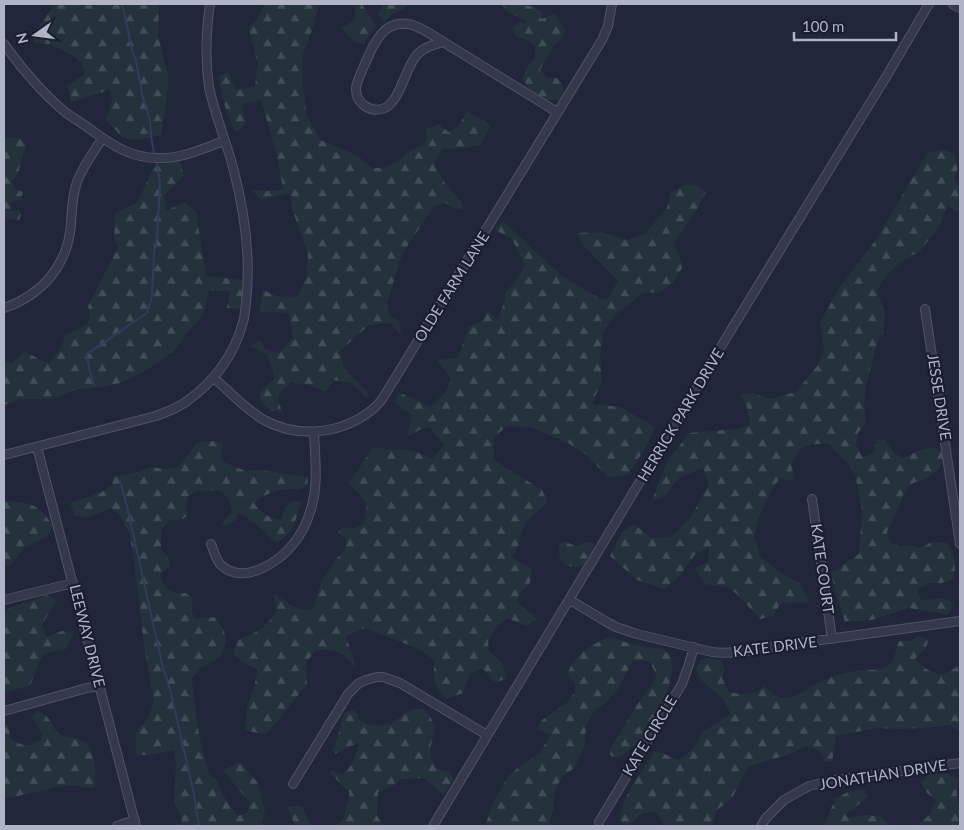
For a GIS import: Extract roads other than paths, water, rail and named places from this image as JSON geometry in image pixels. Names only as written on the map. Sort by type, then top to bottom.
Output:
[{"type":"street","points":[[4,455],[156,416],[186,402],[214,378],[236,343],[244,322],[247,291],[246,233],[234,170],[216,116],[209,82],[207,45],[210,4]]},
{"type":"street","name":"OLDE FARM LANE","points":[[214,378],[263,419],[295,431],[314,432],[337,428],[357,420],[373,408],[386,393],[602,40],[608,26],[612,4]]},
{"type":"street","name":"HERRICK PARK DRIVE","points":[[433,826],[929,4]]},
{"type":"street","points":[[954,4],[960,7]]},
{"type":"street","points":[[442,42],[422,50],[416,56],[407,69],[390,105],[384,109],[376,110],[362,104],[358,98],[357,82],[374,43],[382,33],[394,25],[408,24],[416,26],[558,112]]},
{"type":"street","points":[[4,44],[34,83],[65,112],[102,139],[120,149],[132,154],[160,158],[185,155],[224,141]]},
{"type":"street","points":[[4,308],[37,291],[51,277],[62,260],[70,236],[72,205],[77,183],[89,158],[102,139]]},
{"type":"street","name":"JESSE DRIVE","points":[[926,309],[960,544]]},
{"type":"street","points":[[211,544],[220,564],[231,572],[240,574],[260,569],[274,562],[295,543],[311,511],[314,498],[314,432]]},
{"type":"street","name":"LEEWAY DRIVE","points":[[37,447],[136,823]]},
{"type":"street","name":"KATE COURT","points":[[812,499],[832,639]]},
{"type":"street","points":[[4,600],[73,582]]},
{"type":"street","name":"KATE DRIVE","points":[[570,600],[605,621],[637,634],[723,653],[738,653],[960,621]]},
{"type":"street","name":"KATE CIRCLE","points":[[599,822],[682,684],[694,648]]},
{"type":"street","points":[[293,784],[348,694],[359,683],[377,677],[383,677],[400,683],[488,736]]},
{"type":"street","points":[[4,711],[99,686]]},
{"type":"street","name":"JONATHAN DRIVE","points":[[761,826],[766,818],[784,800],[809,786],[835,780],[960,763]]},
{"type":"street","points":[[117,826],[136,823]]},
{"type":"waterway","points":[[121,4],[150,120],[154,153]]},
{"type":"waterway","points":[[94,385],[87,354],[147,313],[152,296],[160,184],[157,164]]},
{"type":"waterway","points":[[120,481],[193,789],[199,826]]}]
